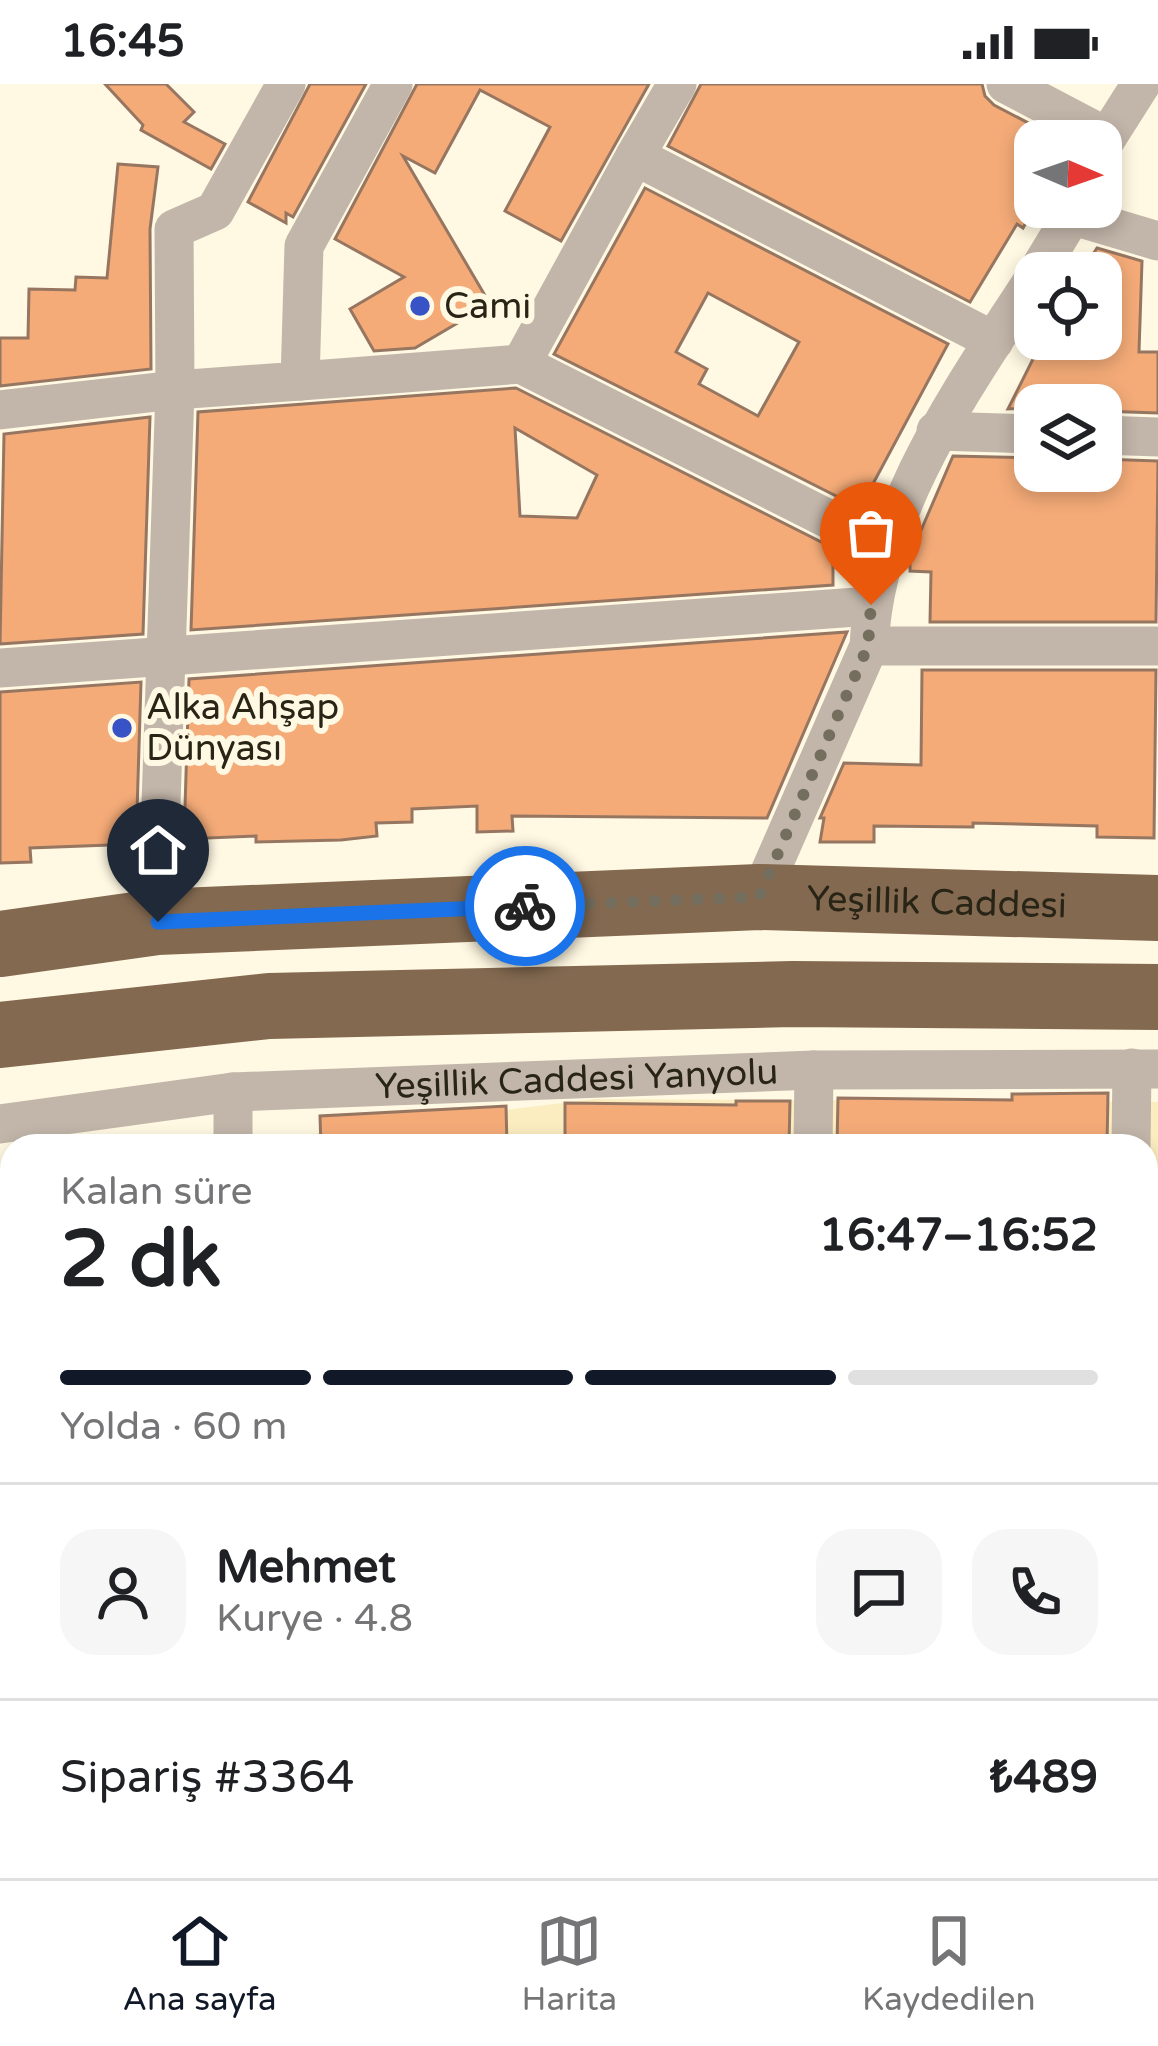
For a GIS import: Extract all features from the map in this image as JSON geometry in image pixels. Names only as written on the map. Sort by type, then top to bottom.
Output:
[{"type":"highway","name":"Yeşillik Caddesi","points":[[0,944],[158,922],[759,897],[1158,908]]},
{"type":"highway","points":[[0,1034],[269,1006],[792,994],[1158,997]]},
{"type":"street","points":[[158,922],[175,390],[174,230],[215,211],[286,84]]},
{"type":"street","points":[[300,381],[304,246],[393,84]]},
{"type":"street","points":[[521,364],[676,84]]},
{"type":"street","points":[[1006,84],[1067,120]]},
{"type":"street","points":[[1117,120],[1142,84]]},
{"type":"street","points":[[635,156],[994,341]]},
{"type":"street","points":[[1122,228],[1158,241]]},
{"type":"street","points":[[759,897],[868,646],[871,605],[886,548],[936,431],[1014,310]]},
{"type":"street","points":[[0,410],[175,390],[521,364],[886,548]]},
{"type":"street","points":[[936,431],[1014,433]]},
{"type":"street","points":[[1122,436],[1158,437]]},
{"type":"street","points":[[0,668],[871,605]]},
{"type":"street","points":[[868,646],[1158,646]]},
{"type":"street","points":[[1133,1134],[1145,1068]]},
{"type":"street","name":"Yeşillik Caddesi Yanyolu","points":[[0,1124],[233,1092],[814,1070],[1145,1068]]},
{"type":"street","points":[[813,1134],[814,1070]]},
{"type":"street","points":[[233,1092],[233,1134]]},
{"type":"shaded area","points":[[594,1099],[1158,1102],[1158,1134],[313,1134]]},
{"type":"building","points":[[105,84],[166,84],[194,112],[184,122],[225,144],[211,169],[141,130],[143,125]]},
{"type":"building","points":[[310,84],[366,84],[293,217],[286,213],[286,223],[248,202]]},
{"type":"building","points":[[417,84],[649,84],[561,241],[505,211],[550,127],[480,90],[435,173],[403,156],[490,304],[415,348],[374,351],[350,309],[404,277],[335,239]]},
{"type":"building","points":[[701,84],[982,84],[994,105],[1023,120],[1014,120],[1015,228],[970,302],[668,146]]},
{"type":"building","points":[[118,164],[158,167],[150,229],[151,369],[0,386],[0,338],[28,338],[29,289],[75,290],[76,277],[107,278]]},
{"type":"building","points":[[645,188],[948,344],[860,508],[554,354]],"holes":[[[708,293],[799,342],[758,416],[699,384],[707,369],[676,352]]]},
{"type":"building","points":[[1122,255],[1142,261],[1139,352],[1158,352],[1158,413],[1122,412],[1122,384],[1020,384],[1032,360],[1122,360]]},
{"type":"building","points":[[516,388],[833,548],[833,585],[191,630],[198,412]],"holes":[[[515,428],[597,475],[577,518],[520,516]]]},
{"type":"building","points":[[150,417],[143,634],[0,644],[4,434]]},
{"type":"building","points":[[953,456],[1014,457],[1014,492],[1122,492],[1122,460],[1158,461],[1156,622],[930,622],[931,572],[910,571],[910,556]]},
{"type":"building","points":[[847,632],[767,818],[512,816],[513,831],[477,832],[477,806],[412,809],[412,822],[376,823],[377,836],[256,842],[256,836],[184,839],[189,679]]},
{"type":"building","points":[[922,670],[1156,670],[1154,838],[1097,837],[1097,826],[973,823],[973,827],[874,826],[874,842],[820,842],[824,818],[820,818],[844,763],[921,765]]},
{"type":"building","points":[[141,682],[136,844],[30,848],[31,862],[0,863],[0,692]]},
{"type":"building","points":[[1108,1093],[1107,1134],[837,1134],[838,1098],[1012,1100],[1012,1094]]},
{"type":"building","points":[[736,1101],[790,1101],[789,1134],[565,1134],[565,1103],[736,1105]]},
{"type":"building","points":[[506,1106],[507,1134],[321,1134],[320,1116]]},
{"type":"way so far","points":[[525,906],[759,897],[868,646],[871,605]]},
{"type":"place","name":"Cami","points":[[420,306]]},
{"type":"place","name":"Alka Ahşap Dünyası","points":[[122,728]]},
{"type":"route","points":[[158,922],[525,906]]}]
